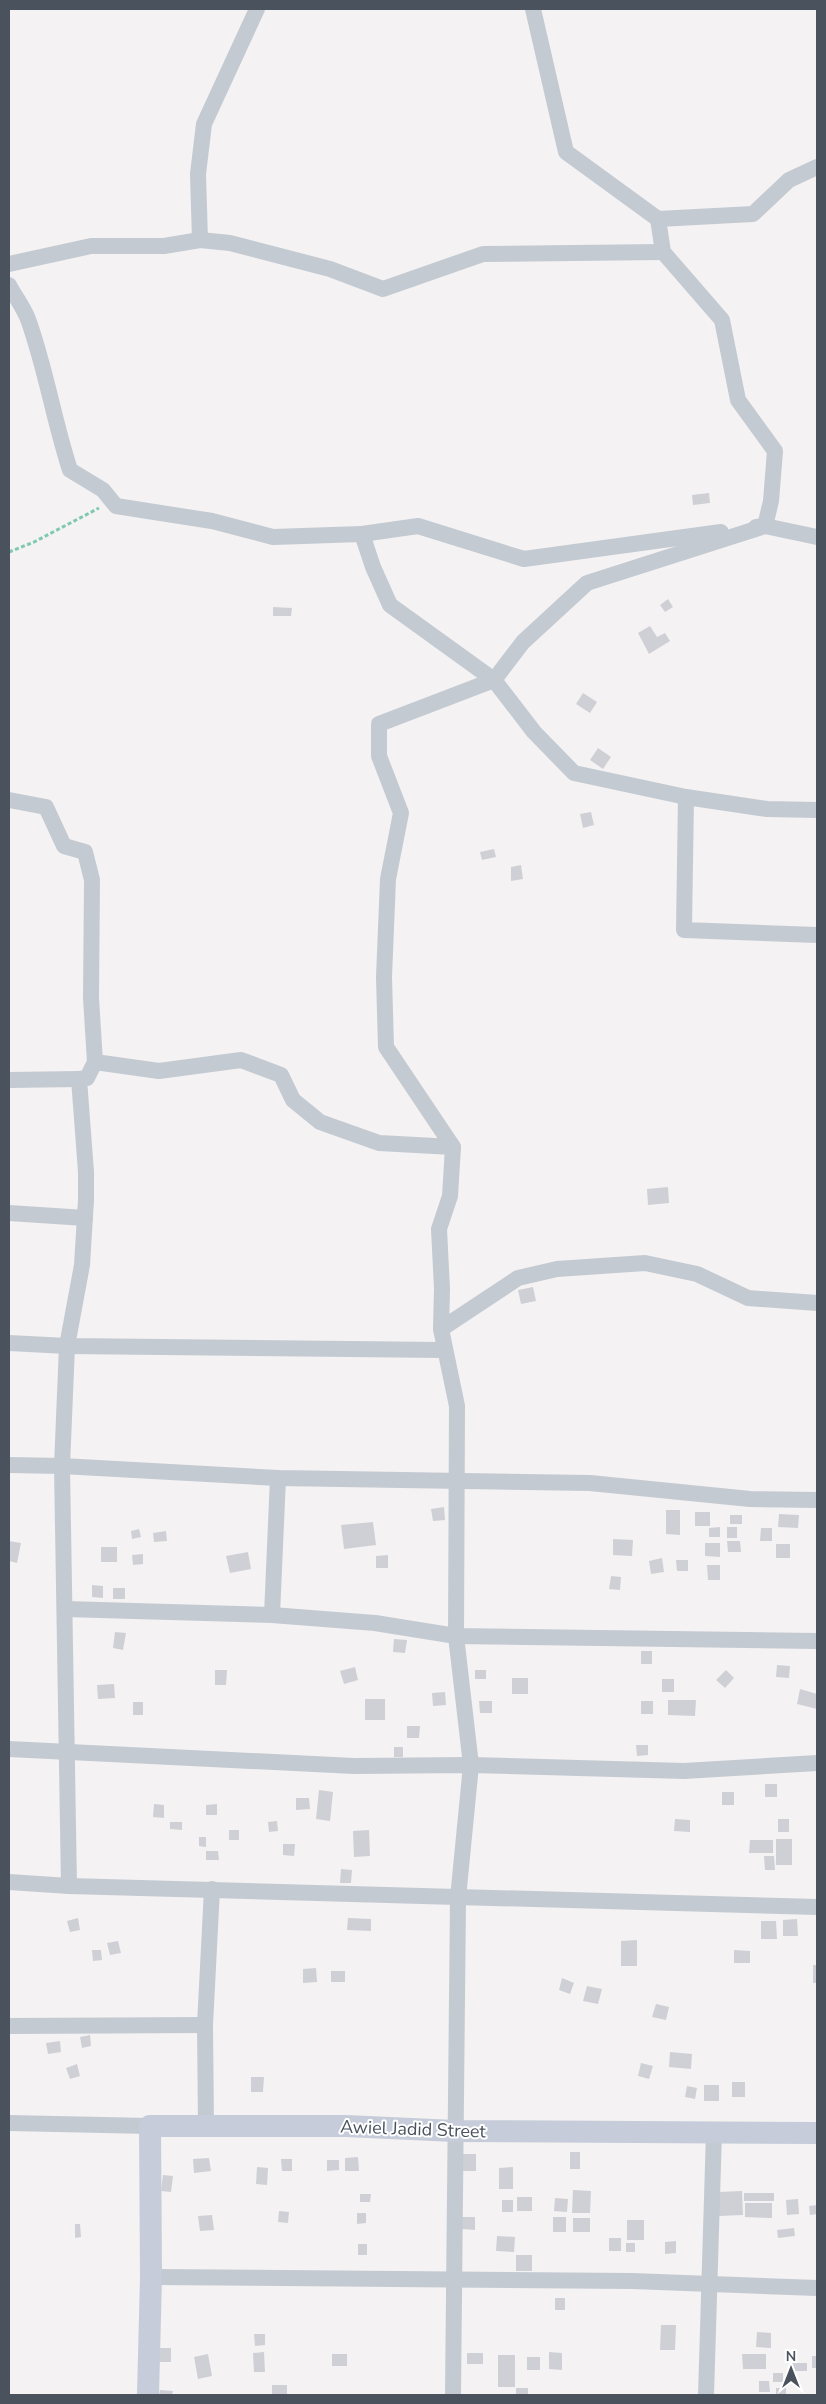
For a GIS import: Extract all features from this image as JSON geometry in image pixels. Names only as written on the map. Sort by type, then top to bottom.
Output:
[{"type":"street","points":[[200,240],[198,174],[204,124],[256,9]]},
{"type":"street","points":[[533,9],[566,152],[658,219],[753,214],[788,180],[817,167]]},
{"type":"street","points":[[658,219],[663,252],[722,320],[738,400],[775,451],[771,501],[764,526]]},
{"type":"street","points":[[9,264],[92,246],[164,246],[200,240],[230,243],[330,269],[383,290],[483,254],[663,252]]},
{"type":"street","points":[[9,285],[28,320],[45,374],[58,433],[70,470],[104,490],[116,506],[212,520],[273,537],[362,534],[418,526],[524,559],[764,526],[817,537]]},
{"type":"street","points":[[453,2395],[458,1898],[471,1765],[456,1636],[457,1406],[441,1329],[442,1289],[438,1229],[450,1196],[453,1146],[386,1047],[384,977],[388,879],[401,813],[379,756],[379,724],[494,680],[522,642],[587,583],[764,526]]},
{"type":"street","points":[[362,534],[373,567],[390,605],[494,680],[534,732],[574,773],[686,797],[767,808],[817,810]]},
{"type":"street","points":[[686,797],[684,930],[817,935]]},
{"type":"street","points":[[9,800],[46,807],[64,846],[85,852],[92,880],[92,998],[95,1062],[87,1078],[9,1080]]},
{"type":"street","points":[[95,1062],[159,1071],[241,1060],[281,1075],[293,1100],[320,1122],[379,1143],[453,1146]]},
{"type":"street","points":[[69,1886],[62,1466],[67,1346],[82,1265],[85,1218],[86,1172],[79,1079]]},
{"type":"street","points":[[9,1213],[85,1218]]},
{"type":"street","points":[[441,1329],[518,1278],[557,1269],[645,1263],[697,1274],[748,1298],[817,1303]]},
{"type":"street","points":[[9,1343],[67,1346],[444,1350]]},
{"type":"street","points":[[9,1465],[62,1466],[278,1478],[590,1483],[750,1499],[817,1500]]},
{"type":"street","points":[[272,1615],[278,1478]]},
{"type":"street","points":[[65,1609],[272,1615],[375,1623],[456,1636],[817,1642]]},
{"type":"street","points":[[9,1749],[354,1766],[471,1765],[684,1771],[817,1763]]},
{"type":"street","points":[[9,1882],[69,1886],[817,1907]]},
{"type":"street","points":[[206,2126],[205,2025],[212,1889]]},
{"type":"street","points":[[9,2026],[205,2025]]},
{"type":"street","name":"Awiel Jadid Street","points":[[9,2123],[150,2126],[346,2126],[455,2131],[817,2133]]},
{"type":"street","points":[[148,2395],[151,2277],[150,2126]]},
{"type":"street","points":[[706,2395],[714,2132]]},
{"type":"street","points":[[151,2277],[632,2281],[817,2288]]},
{"type":"path","points":[[9,552],[34,542],[98,508],[116,506]]},
{"type":"building","points":[[709,493],[710,503],[693,505],[692,495]]},
{"type":"building","points":[[668,599],[673,607],[665,612],[660,605]]},
{"type":"building","points":[[273,607],[292,608],[291,616],[273,616]]},
{"type":"building","points":[[650,626],[657,637],[665,633],[670,641],[649,654],[638,633]]},
{"type":"building","points":[[583,693],[597,702],[590,713],[576,704]]},
{"type":"building","points":[[598,748],[611,757],[603,769],[590,760]]},
{"type":"building","points":[[591,812],[594,825],[583,828],[580,814]]},
{"type":"building","points":[[494,849],[496,857],[482,860],[480,852]]},
{"type":"building","points":[[521,865],[523,879],[511,881],[511,867]]},
{"type":"building","points":[[668,1187],[669,1203],[648,1205],[647,1189]]},
{"type":"building","points":[[533,1287],[536,1301],[521,1304],[518,1290]]},
{"type":"building","points":[[444,1507],[445,1520],[433,1521],[431,1509]]},
{"type":"building","points":[[666,1510],[680,1510],[680,1535],[666,1534]]},
{"type":"building","points":[[695,1512],[710,1512],[710,1526],[695,1526]]},
{"type":"building","points":[[779,1514],[799,1515],[798,1528],[778,1527]]},
{"type":"building","points":[[730,1515],[742,1515],[742,1524],[730,1524]]},
{"type":"building","points":[[373,1522],[376,1545],[344,1549],[341,1525]]},
{"type":"building","points":[[720,1527],[720,1537],[709,1537],[709,1528]]},
{"type":"building","points":[[727,1527],[737,1527],[737,1538],[727,1538]]},
{"type":"building","points":[[761,1528],[772,1528],[772,1541],[760,1541]]},
{"type":"building","points":[[139,1529],[141,1537],[132,1539],[131,1531]]},
{"type":"building","points":[[166,1531],[167,1541],[154,1542],[153,1533]]},
{"type":"building","points":[[613,1539],[633,1540],[632,1556],[613,1555]]},
{"type":"building","points":[[9,1541],[21,1543],[17,1563],[9,1561]]},
{"type":"building","points":[[727,1541],[740,1541],[741,1552],[728,1552]]},
{"type":"building","points":[[705,1543],[720,1543],[720,1557],[705,1556]]},
{"type":"building","points":[[776,1544],[790,1544],[790,1558],[776,1558]]},
{"type":"building","points":[[101,1547],[117,1547],[117,1562],[101,1562]]},
{"type":"building","points":[[248,1552],[251,1569],[230,1573],[226,1556]]},
{"type":"building","points":[[143,1554],[143,1564],[133,1565],[132,1555]]},
{"type":"building","points":[[388,1555],[388,1568],[376,1568],[376,1556]]},
{"type":"building","points":[[662,1558],[664,1572],[651,1574],[649,1561]]},
{"type":"building","points":[[676,1560],[688,1560],[688,1571],[677,1571]]},
{"type":"building","points":[[707,1565],[720,1565],[720,1580],[708,1580]]},
{"type":"building","points":[[611,1576],[621,1577],[620,1590],[609,1589]]},
{"type":"building","points":[[92,1585],[103,1586],[103,1598],[92,1597]]},
{"type":"building","points":[[113,1588],[125,1588],[125,1599],[113,1599]]},
{"type":"building","points":[[115,1632],[126,1633],[123,1650],[113,1648]]},
{"type":"building","points":[[394,1639],[407,1640],[405,1653],[393,1652]]},
{"type":"building","points":[[641,1651],[652,1651],[652,1664],[641,1664]]},
{"type":"building","points":[[777,1665],[790,1666],[789,1678],[776,1677]]},
{"type":"building","points":[[355,1667],[358,1680],[344,1684],[340,1671]]},
{"type":"building","points":[[215,1670],[227,1670],[226,1685],[215,1685]]},
{"type":"building","points":[[475,1670],[486,1670],[486,1679],[475,1679]]},
{"type":"building","points":[[726,1670],[734,1678],[725,1688],[716,1680]]},
{"type":"building","points":[[512,1678],[528,1678],[528,1694],[512,1694]]},
{"type":"building","points":[[662,1679],[674,1679],[674,1692],[662,1692]]},
{"type":"building","points":[[114,1684],[115,1698],[98,1699],[97,1685]]},
{"type":"building","points":[[800,1689],[817,1694],[817,1709],[797,1704]]},
{"type":"building","points":[[445,1692],[446,1705],[433,1706],[432,1693]]},
{"type":"building","points":[[365,1699],[385,1699],[385,1720],[365,1720]]},
{"type":"building","points":[[668,1700],[696,1700],[695,1716],[668,1715]]},
{"type":"building","points":[[479,1701],[492,1701],[492,1713],[480,1713]]},
{"type":"building","points":[[641,1701],[653,1701],[653,1714],[641,1714]]},
{"type":"building","points":[[133,1702],[143,1702],[143,1715],[133,1715]]},
{"type":"building","points":[[407,1726],[420,1726],[419,1738],[407,1738]]},
{"type":"building","points":[[636,1745],[648,1745],[648,1755],[637,1756]]},
{"type":"building","points":[[394,1747],[403,1747],[403,1757],[394,1757]]},
{"type":"building","points":[[765,1784],[777,1784],[777,1797],[765,1797]]},
{"type":"building","points":[[319,1790],[333,1792],[330,1821],[316,1819]]},
{"type":"building","points":[[722,1792],[734,1792],[734,1805],[722,1805]]},
{"type":"building","points":[[296,1798],[309,1798],[310,1809],[296,1810]]},
{"type":"building","points":[[154,1804],[164,1805],[164,1818],[153,1817]]},
{"type":"building","points":[[217,1804],[217,1815],[206,1815],[206,1805]]},
{"type":"building","points":[[675,1819],[690,1820],[690,1832],[674,1831]]},
{"type":"building","points":[[778,1819],[789,1819],[789,1832],[778,1832]]},
{"type":"building","points":[[277,1821],[278,1831],[269,1832],[268,1822]]},
{"type":"building","points":[[170,1822],[182,1822],[182,1830],[170,1829]]},
{"type":"building","points":[[229,1830],[239,1830],[239,1840],[229,1840]]},
{"type":"building","points":[[369,1830],[370,1856],[354,1857],[353,1831]]},
{"type":"building","points":[[199,1837],[206,1837],[206,1847],[199,1846]]},
{"type":"building","points":[[776,1839],[792,1839],[792,1865],[776,1865]]},
{"type":"building","points":[[750,1840],[773,1840],[773,1853],[749,1853]]},
{"type":"building","points":[[283,1844],[295,1844],[294,1856],[283,1855]]},
{"type":"building","points":[[206,1851],[218,1851],[219,1860],[206,1860]]},
{"type":"building","points":[[764,1856],[774,1856],[775,1870],[765,1870]]},
{"type":"building","points":[[341,1869],[352,1870],[351,1883],[340,1883]]},
{"type":"building","points":[[78,1918],[80,1930],[70,1932],[67,1921]]},
{"type":"building","points":[[348,1918],[371,1919],[371,1931],[347,1930]]},
{"type":"building","points":[[797,1919],[798,1936],[783,1936],[783,1920]]},
{"type":"building","points":[[761,1921],[776,1921],[777,1939],[761,1939]]},
{"type":"building","points":[[637,1940],[637,1966],[621,1966],[621,1941]]},
{"type":"building","points":[[118,1941],[121,1953],[110,1955],[107,1943]]},
{"type":"building","points":[[92,1950],[101,1950],[102,1960],[93,1961]]},
{"type":"building","points":[[734,1950],[750,1951],[750,1963],[734,1963]]},
{"type":"building","points":[[813,1965],[817,1965],[817,1983],[813,1983]]},
{"type":"building","points":[[316,1968],[317,1982],[303,1983],[303,1969]]},
{"type":"building","points":[[331,1971],[345,1971],[345,1982],[331,1982]]},
{"type":"building","points":[[562,1978],[574,1983],[570,1994],[559,1990]]},
{"type":"building","points":[[587,1986],[602,1989],[598,2004],[583,2001]]},
{"type":"building","points":[[656,2004],[669,2007],[666,2020],[652,2017]]},
{"type":"building","points":[[90,2035],[91,2046],[82,2048],[80,2037]]},
{"type":"building","points":[[60,2041],[61,2052],[48,2054],[46,2043]]},
{"type":"building","points":[[670,2052],[692,2054],[691,2069],[669,2067]]},
{"type":"building","points":[[641,2063],[653,2066],[649,2079],[638,2076]]},
{"type":"building","points":[[77,2064],[80,2076],[70,2079],[66,2068]]},
{"type":"building","points":[[251,2077],[264,2077],[263,2092],[251,2092]]},
{"type":"building","points":[[732,2082],[745,2082],[745,2097],[732,2097]]},
{"type":"building","points":[[704,2085],[719,2085],[719,2101],[704,2101]]},
{"type":"building","points":[[687,2086],[697,2088],[695,2099],[685,2097]]},
{"type":"building","points":[[570,2152],[580,2152],[580,2169],[570,2169]]},
{"type":"building","points":[[457,2154],[476,2154],[476,2171],[457,2171]]},
{"type":"building","points":[[358,2157],[359,2171],[345,2171],[345,2158]]},
{"type":"building","points":[[209,2158],[211,2171],[194,2173],[193,2159]]},
{"type":"building","points":[[281,2159],[292,2159],[292,2171],[282,2171]]},
{"type":"building","points":[[327,2160],[339,2160],[339,2170],[327,2171]]},
{"type":"building","points":[[257,2167],[268,2168],[267,2185],[256,2184]]},
{"type":"building","points":[[513,2167],[513,2189],[499,2189],[499,2168]]},
{"type":"building","points":[[163,2175],[173,2176],[171,2192],[161,2191]]},
{"type":"building","points":[[573,2190],[591,2191],[590,2213],[572,2213]]},
{"type":"building","points":[[742,2191],[743,2215],[719,2216],[718,2192]]},
{"type":"building","points":[[744,2193],[774,2193],[774,2201],[744,2201]]},
{"type":"building","points":[[360,2194],[371,2194],[370,2202],[360,2202]]},
{"type":"building","points":[[517,2197],[532,2197],[532,2211],[517,2211]]},
{"type":"building","points":[[555,2198],[568,2199],[567,2212],[554,2211]]},
{"type":"building","points":[[798,2199],[799,2214],[787,2215],[786,2200]]},
{"type":"building","points":[[502,2200],[513,2200],[513,2212],[502,2212]]},
{"type":"building","points":[[745,2203],[772,2203],[772,2218],[745,2217]]},
{"type":"building","points":[[817,2205],[817,2214],[810,2215],[809,2206]]},
{"type":"building","points":[[279,2211],[289,2212],[288,2223],[278,2222]]},
{"type":"building","points":[[357,2213],[366,2213],[366,2223],[357,2224]]},
{"type":"building","points":[[212,2215],[214,2230],[200,2231],[198,2216]]},
{"type":"building","points":[[462,2217],[475,2217],[475,2230],[462,2229]]},
{"type":"building","points":[[553,2217],[566,2217],[566,2232],[553,2232]]},
{"type":"building","points":[[573,2218],[590,2218],[590,2232],[573,2232]]},
{"type":"building","points":[[627,2220],[644,2220],[644,2240],[627,2240]]},
{"type":"building","points":[[75,2224],[80,2224],[81,2237],[75,2238]]},
{"type":"building","points":[[794,2228],[795,2236],[778,2238],[777,2230]]},
{"type":"building","points":[[497,2236],[515,2237],[514,2252],[496,2251]]},
{"type":"building","points":[[609,2238],[621,2238],[621,2251],[609,2251]]},
{"type":"building","points":[[676,2241],[676,2253],[665,2254],[665,2242]]},
{"type":"building","points":[[626,2243],[635,2243],[635,2252],[626,2252]]},
{"type":"building","points":[[358,2244],[367,2244],[367,2255],[358,2255]]},
{"type":"building","points":[[516,2255],[532,2255],[532,2271],[516,2271]]},
{"type":"building","points":[[555,2298],[565,2298],[565,2310],[555,2310]]},
{"type":"building","points":[[661,2325],[676,2325],[675,2350],[660,2350]]},
{"type":"building","points":[[757,2332],[771,2333],[771,2348],[756,2347]]},
{"type":"building","points":[[254,2334],[265,2334],[265,2345],[255,2346]]},
{"type":"building","points":[[159,2348],[171,2348],[171,2362],[159,2362]]},
{"type":"building","points":[[264,2352],[265,2372],[254,2372],[253,2353]]},
{"type":"building","points":[[549,2352],[562,2353],[562,2370],[549,2369]]},
{"type":"building","points":[[467,2353],[483,2353],[483,2364],[467,2364]]},
{"type":"building","points":[[208,2354],[212,2376],[198,2379],[194,2357]]},
{"type":"building","points":[[332,2354],[347,2354],[347,2366],[332,2366]]},
{"type":"building","points":[[742,2354],[766,2354],[766,2369],[743,2369]]},
{"type":"building","points":[[498,2355],[515,2355],[515,2387],[498,2387]]},
{"type":"building","points":[[812,2356],[817,2356],[817,2368],[812,2368]]},
{"type":"building","points":[[527,2357],[540,2357],[540,2370],[527,2370]]},
{"type":"building","points":[[792,2363],[807,2363],[807,2371],[792,2371]]},
{"type":"building","points":[[773,2373],[783,2373],[783,2382],[773,2382]]},
{"type":"building","points":[[759,2381],[769,2381],[770,2392],[759,2392]]},
{"type":"building","points":[[272,2385],[287,2385],[287,2395],[272,2395]]},
{"type":"building","points":[[516,2388],[528,2388],[528,2395],[516,2395]]},
{"type":"building","points":[[776,2388],[786,2388],[786,2395],[776,2395]]},
{"type":"building","points":[[160,2390],[173,2391],[172,2395],[159,2395]]}]
